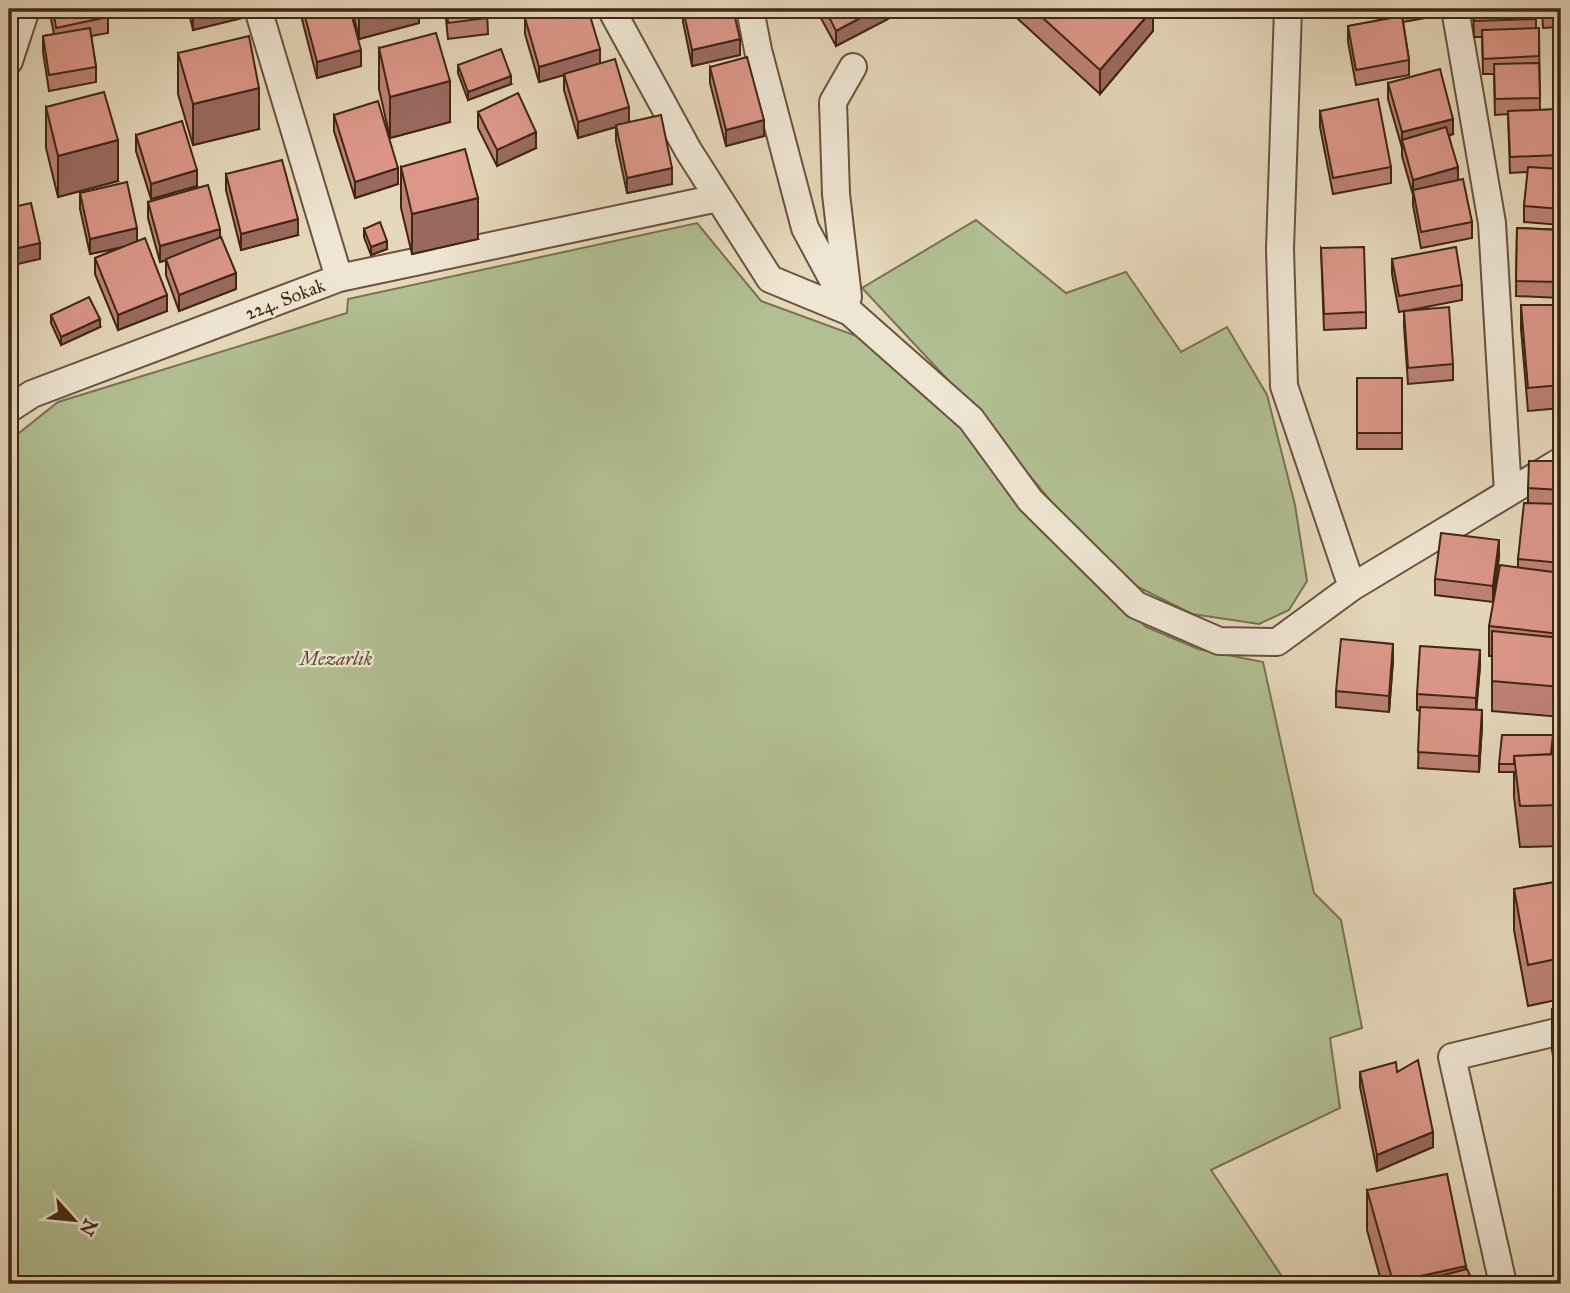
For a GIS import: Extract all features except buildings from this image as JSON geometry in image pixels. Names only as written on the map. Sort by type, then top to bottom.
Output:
[{"type":"street","points":[[9,61],[26,9]]},
{"type":"street","name":"224. Sokak","points":[[9,409],[32,394],[339,278],[258,9]]},
{"type":"street","points":[[611,9],[688,150],[770,279],[850,312],[971,419],[1030,500],[1136,605],[1219,641],[1277,642],[1352,587],[1561,461]]},
{"type":"street","points":[[750,9],[758,50],[805,228],[850,312]]},
{"type":"street","points":[[1288,9],[1280,249],[1284,386],[1352,587]]},
{"type":"street","points":[[1455,9],[1492,223],[1508,493]]},
{"type":"street","points":[[850,312],[836,194],[833,102],[853,67]]},
{"type":"street","points":[[339,278],[718,198]]},
{"type":"street","points":[[1503,1284],[1452,1057],[1561,1031]]},
{"type":"green space","points":[[976,220],[1066,293],[1126,272],[1181,352],[1227,327],[1267,395],[1295,505],[1307,581],[1289,610],[1259,624],[1192,614],[1134,585],[1057,509],[976,410],[862,288]]},
{"type":"green space","name":"Mezarlık","points":[[697,223],[761,301],[865,339],[964,431],[1047,536],[1146,627],[1198,649],[1263,662],[1314,893],[1341,920],[1362,1028],[1330,1038],[1340,1108],[1211,1170],[1287,1284],[9,1284],[9,441],[58,402],[347,313],[348,299]]}]
